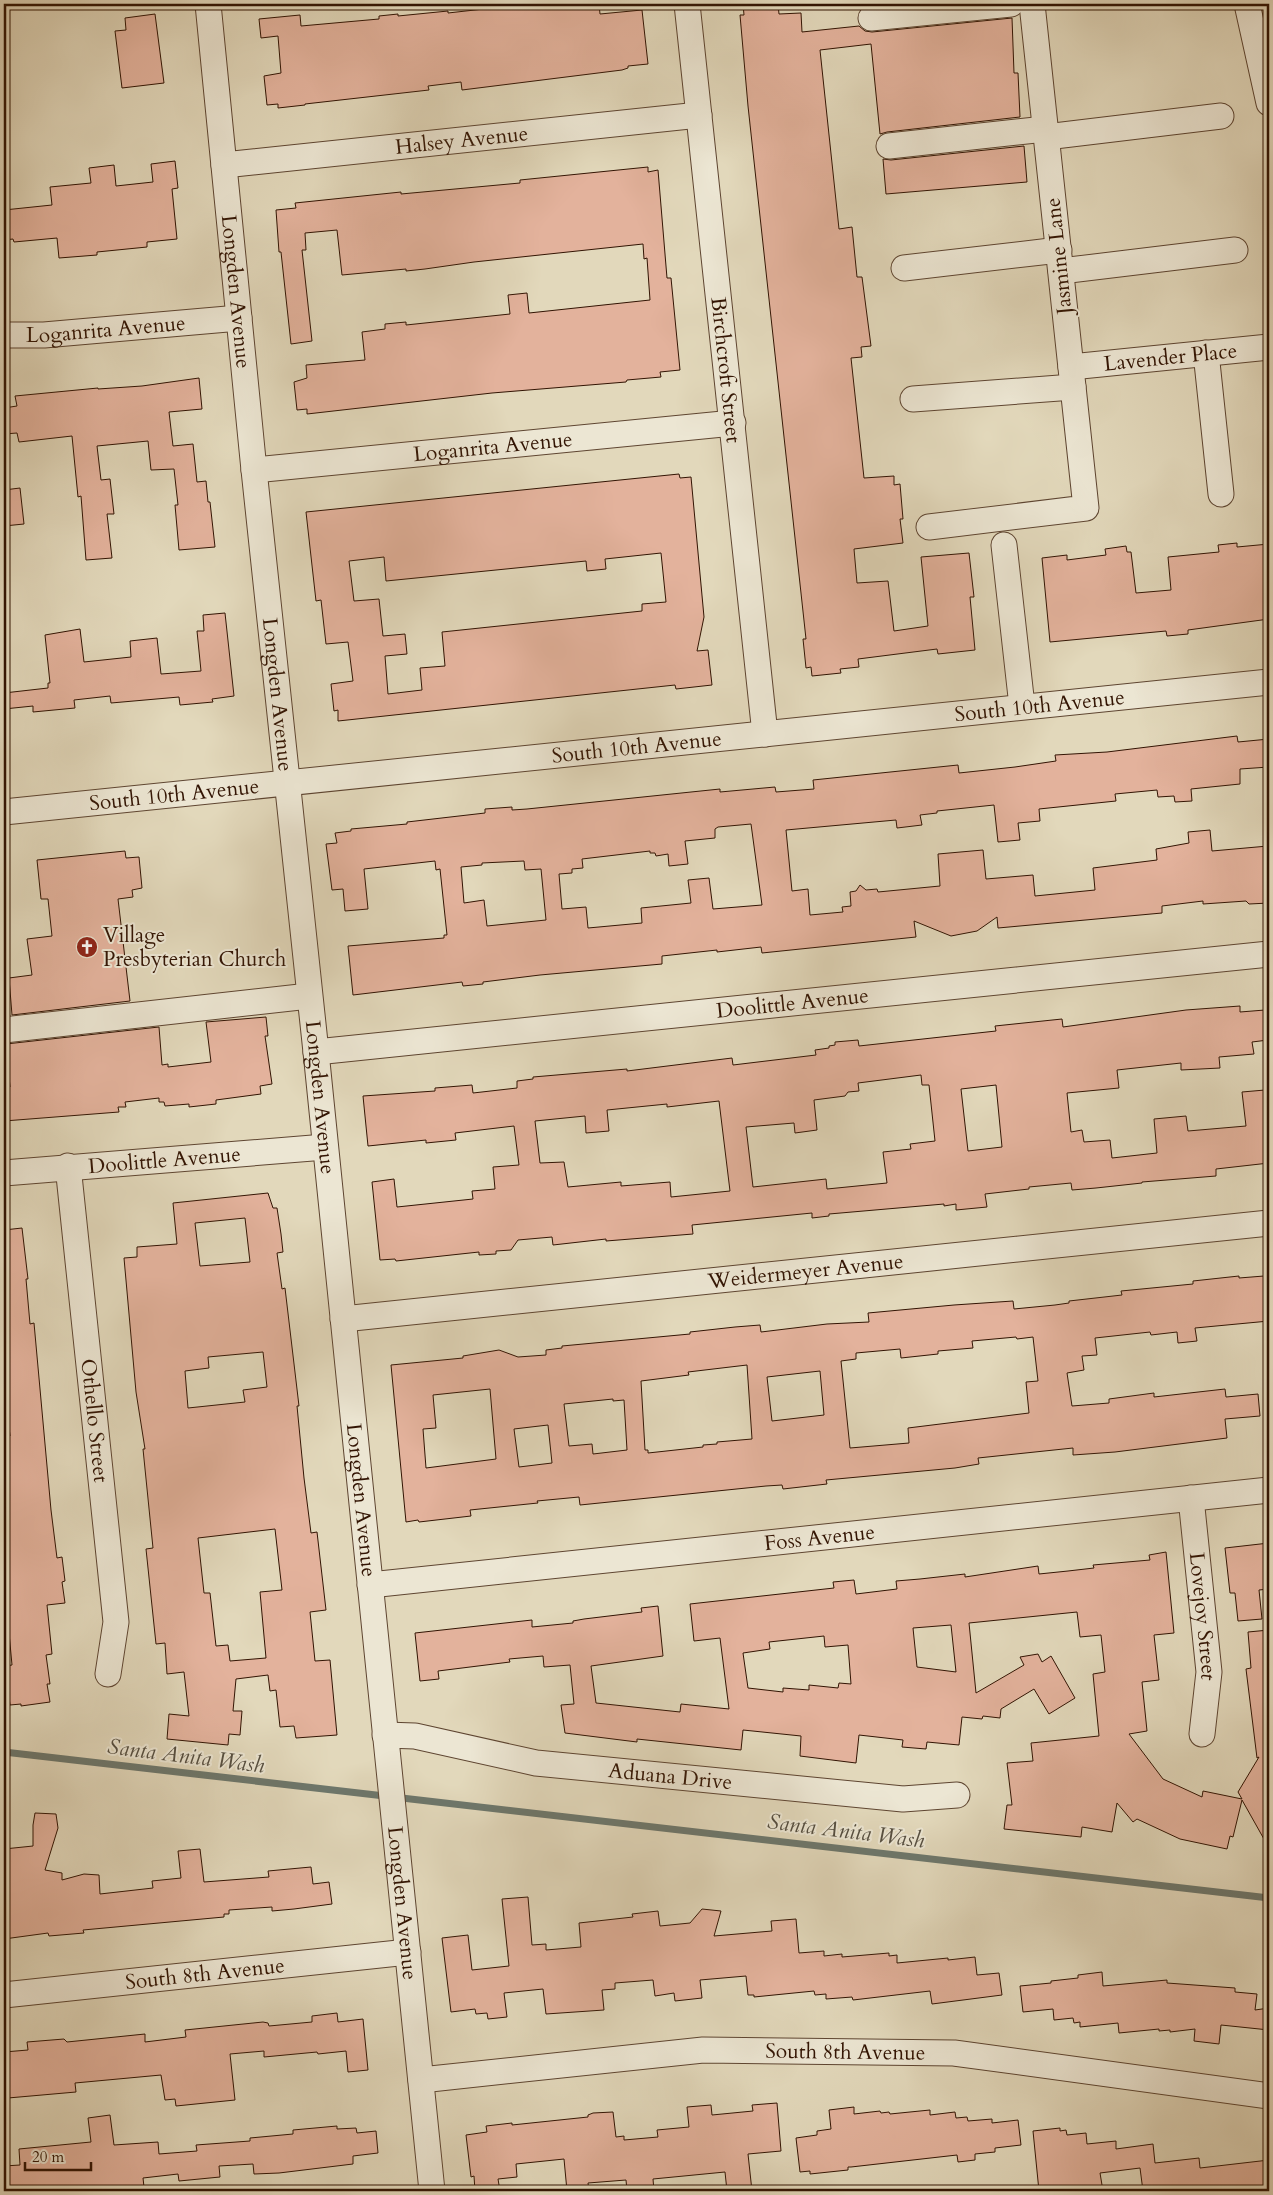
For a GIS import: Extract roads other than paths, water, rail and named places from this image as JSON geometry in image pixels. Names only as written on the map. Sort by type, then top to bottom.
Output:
[{"type":"street","name":"Longden Avenue","points":[[208,4],[286,784],[316,1052],[432,2191]]},
{"type":"street","name":"Birchcroft Street","points":[[687,4],[765,734]]},
{"type":"street","points":[[871,18],[1011,4]]},
{"type":"street","name":"Jasmine Lane","points":[[929,527],[1086,508],[1032,4]]},
{"type":"street","points":[[1247,4],[1269,103]]},
{"type":"street","name":"Halsey Avenue","points":[[224,165],[698,115]]},
{"type":"street","points":[[889,146],[1221,116]]},
{"type":"street","points":[[904,268],[1235,250]]},
{"type":"street","name":"Loganrita Avenue","points":[[4,335],[44,335],[239,318]]},
{"type":"street","name":"Lavender Place","points":[[913,399],[1072,377],[1206,353],[1269,347]]},
{"type":"street","points":[[1206,353],[1221,494]]},
{"type":"street","name":"Loganrita Avenue","points":[[254,470],[733,423]]},
{"type":"street","points":[[1004,545],[1022,706]]},
{"type":"street","name":"South 10th Avenue","points":[[4,812],[1269,682]]},
{"type":"street","name":"Doolittle Avenue","points":[[316,1052],[1269,954]]},
{"type":"street","points":[[4,1030],[309,996]]},
{"type":"street","name":"Doolittle Avenue","points":[[4,1173],[68,1166],[325,1146]]},
{"type":"street","name":"Othello Street","points":[[68,1166],[116,1622],[108,1674]]},
{"type":"street","name":"Weidermeyer Avenue","points":[[342,1319],[1269,1223]]},
{"type":"street","name":"Foss Avenue","points":[[370,1585],[1269,1490]]},
{"type":"street","name":"Lovejoy Street","points":[[1191,1498],[1209,1672],[1202,1734]]},
{"type":"street","name":"Aduana Drive","points":[[385,1735],[415,1736],[536,1763],[903,1799],[957,1795]]},
{"type":"street","name":"South 8th Avenue","points":[[4,1995],[408,1952]]},
{"type":"street","name":"South 8th Avenue","points":[[421,2080],[703,2050],[954,2053],[1269,2096]]},
{"type":"waterway","name":"Santa Anita Wash","points":[[4,1752],[1269,1898]]},
{"type":"place","name":"Village Presbyterian Church","points":[[87,947]]}]
